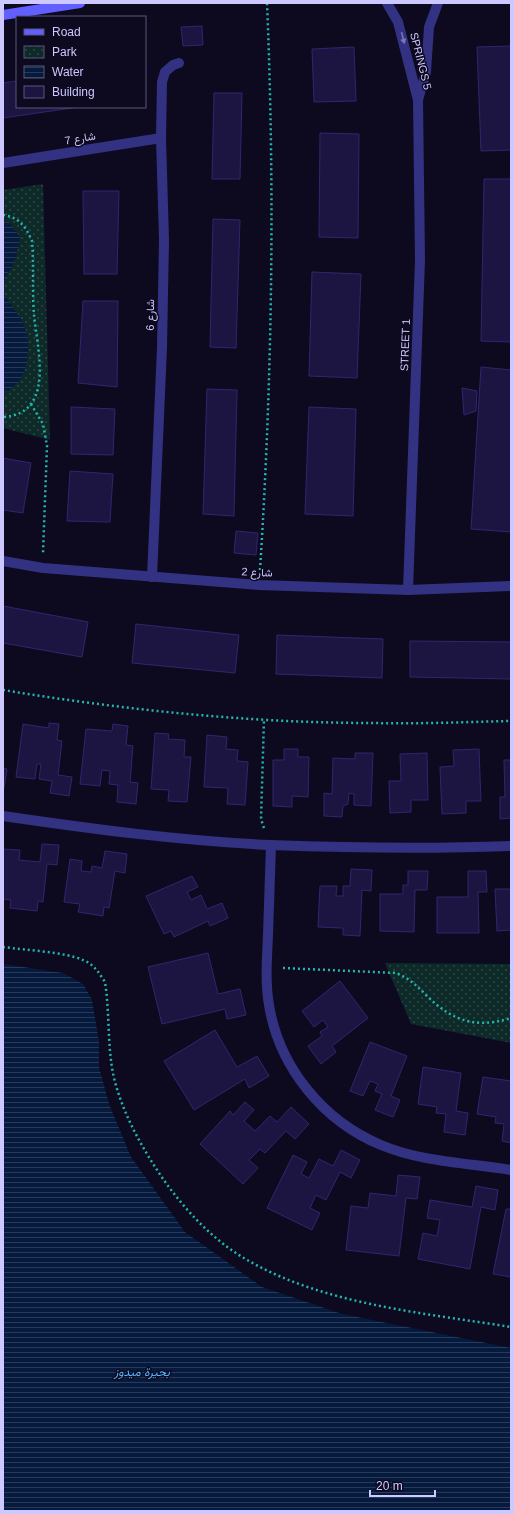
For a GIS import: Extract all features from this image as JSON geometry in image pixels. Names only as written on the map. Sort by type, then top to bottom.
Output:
[{"type":"main road","points":[[3,15],[80,3]]},
{"type":"street","name":"SPRINGS 5","points":[[387,3],[398,22],[418,100]]},
{"type":"street","name":"SPRINGS 5","points":[[418,100],[426,72],[429,26],[438,3]]},
{"type":"street","name":"شارع 6","points":[[152,577],[164,248],[161,138],[163,76],[169,68],[179,63]]},
{"type":"street","name":"STREET 1","points":[[408,590],[420,260],[418,100]]},
{"type":"street","name":"شارع 7","points":[[3,163],[161,138]]},
{"type":"street","name":"شارع 2","points":[[3,561],[43,568],[259,584],[408,590],[511,586]]},
{"type":"street","points":[[3,816],[159,836],[271,845],[511,846]]},
{"type":"street","points":[[271,845],[266,968],[269,1005],[278,1041],[296,1074],[325,1109],[348,1128],[381,1145],[417,1156],[511,1170]]},
{"type":"path","points":[[259,584],[270,380],[273,279],[273,177],[267,3]]},
{"type":"path","points":[[3,215],[12,216],[21,222],[28,231],[32,241],[34,315],[40,358],[38,388],[31,404],[17,414],[3,417]]},
{"type":"path","points":[[31,404],[43,424],[47,446],[43,568]]},
{"type":"path","points":[[3,690],[154,710],[264,719],[374,723],[511,721]]},
{"type":"path","points":[[264,719],[261,819],[271,845]]},
{"type":"path","points":[[3,947],[69,956],[84,960],[96,969],[105,982],[114,1078],[127,1116],[145,1152],[168,1186],[191,1214],[218,1240],[248,1261],[280,1278],[315,1290],[395,1308],[511,1327]]},
{"type":"path","points":[[266,968],[396,973],[409,979],[436,1005],[450,1015],[465,1021],[480,1024],[497,1023],[511,1018]]},
{"type":"green space","points":[[43,184],[50,440],[3,428],[3,391],[9,390],[25,328],[3,293],[3,282],[16,258],[9,222],[3,221],[3,190]]},
{"type":"green space","points":[[385,963],[511,964],[511,1043],[411,1024]]},
{"type":"water","points":[[3,221],[9,222],[20,237],[16,258],[3,283]]},
{"type":"water","points":[[3,293],[25,328],[28,355],[23,374],[18,382],[11,388],[3,391]]},
{"type":"water","name":"بحيرة ميدوز","points":[[3,964],[63,973],[83,984],[92,1000],[99,1042],[99,1067],[109,1104],[131,1157],[185,1232],[262,1287],[342,1314],[511,1348],[511,1511],[3,1511]]},
{"type":"building","points":[[202,26],[203,45],[183,46],[181,27]]},
{"type":"building","points":[[511,46],[511,150],[481,151],[477,47]]},
{"type":"building","points":[[354,47],[356,101],[314,102],[312,49]]},
{"type":"building","points":[[16,81],[16,108],[72,108],[3,118],[3,83]]},
{"type":"building","points":[[214,93],[242,93],[240,179],[212,179]]},
{"type":"building","points":[[320,133],[359,134],[358,238],[319,237]]},
{"type":"building","points":[[484,179],[511,179],[511,342],[481,341]]},
{"type":"building","points":[[83,191],[119,191],[117,274],[84,274]]},
{"type":"building","points":[[213,219],[240,220],[236,348],[210,347]]},
{"type":"building","points":[[312,272],[361,274],[357,378],[309,376]]},
{"type":"building","points":[[83,301],[118,301],[117,387],[78,383]]},
{"type":"building","points":[[481,367],[511,370],[511,532],[471,529]]},
{"type":"building","points":[[462,388],[477,391],[476,411],[464,415]]},
{"type":"building","points":[[207,389],[237,390],[234,516],[203,514]]},
{"type":"building","points":[[71,407],[115,409],[113,455],[71,454]]},
{"type":"building","points":[[309,407],[356,409],[353,516],[305,514]]},
{"type":"building","points":[[3,458],[31,463],[23,513],[3,510]]},
{"type":"building","points":[[70,471],[113,474],[110,522],[67,521]]},
{"type":"building","points":[[236,531],[258,533],[256,555],[234,553]]},
{"type":"building","points":[[3,606],[88,622],[82,657],[3,643]]},
{"type":"building","points":[[136,624],[239,635],[235,673],[132,663]]},
{"type":"building","points":[[277,635],[383,639],[382,678],[276,674]]},
{"type":"building","points":[[410,641],[511,642],[511,679],[410,677]]},
{"type":"building","points":[[49,723],[59,724],[57,740],[62,741],[58,775],[72,777],[69,796],[50,793],[52,781],[39,779],[41,764],[37,764],[35,779],[16,777],[23,724],[49,728]]},
{"type":"building","points":[[113,724],[128,726],[126,745],[133,746],[130,782],[138,783],[136,804],[117,802],[118,785],[109,784],[110,771],[102,770],[100,786],[80,784],[86,729],[112,731]]},
{"type":"building","points":[[155,733],[169,734],[168,739],[185,740],[184,757],[191,757],[187,802],[168,801],[169,790],[151,789]]},
{"type":"building","points":[[207,735],[227,737],[226,749],[238,750],[237,761],[248,762],[245,805],[227,804],[228,788],[204,787]]},
{"type":"building","points":[[284,749],[298,749],[298,757],[309,757],[308,797],[292,796],[292,807],[273,806],[273,760],[284,760]]},
{"type":"building","points":[[479,749],[481,801],[466,801],[466,813],[442,814],[440,767],[454,766],[453,750]]},
{"type":"building","points":[[355,753],[373,753],[371,806],[354,805],[354,794],[349,793],[348,804],[343,806],[342,817],[324,816],[324,793],[332,794],[333,758],[355,759]]},
{"type":"building","points":[[427,753],[428,800],[411,800],[411,812],[390,813],[389,781],[401,781],[400,754]]},
{"type":"building","points":[[504,760],[511,760],[511,818],[500,819],[500,797],[505,797]]},
{"type":"building","points":[[3,768],[7,769],[4,788],[3,788]]},
{"type":"building","points":[[42,844],[59,845],[57,865],[47,864],[43,902],[38,901],[37,911],[10,908],[11,900],[3,899],[3,849],[20,850],[19,860],[40,862]]},
{"type":"building","points":[[105,851],[127,854],[125,873],[115,871],[109,908],[104,907],[103,916],[78,912],[80,904],[64,902],[70,859],[82,861],[81,871],[91,872],[92,866],[102,868]]},
{"type":"building","points":[[351,869],[372,870],[371,891],[362,890],[360,936],[343,935],[343,928],[318,927],[320,886],[337,886],[336,896],[343,896],[343,886],[350,886]]},
{"type":"building","points":[[408,871],[428,871],[427,890],[415,890],[414,932],[380,931],[380,894],[403,894],[403,885],[408,885]]},
{"type":"building","points":[[468,871],[486,871],[487,892],[478,892],[479,933],[437,933],[437,897],[468,897]]},
{"type":"building","points":[[192,876],[198,887],[187,892],[191,900],[201,895],[207,909],[222,903],[228,918],[210,926],[208,921],[174,937],[171,931],[164,934],[146,896]]},
{"type":"building","points":[[495,889],[511,889],[511,930],[497,931]]},
{"type":"building","points":[[208,953],[218,994],[240,989],[246,1015],[227,1019],[225,1009],[162,1024],[148,967]]},
{"type":"building","points":[[340,981],[368,1018],[332,1046],[336,1052],[321,1064],[308,1046],[322,1036],[320,1032],[328,1027],[323,1020],[314,1027],[302,1011]]},
{"type":"building","points":[[215,1030],[237,1067],[257,1056],[269,1076],[249,1088],[245,1079],[194,1110],[164,1061]]},
{"type":"building","points":[[370,1042],[407,1056],[391,1096],[400,1100],[393,1117],[375,1110],[382,1094],[375,1091],[378,1084],[370,1081],[363,1096],[350,1091]]},
{"type":"building","points":[[423,1067],[461,1073],[456,1111],[468,1113],[465,1135],[444,1132],[446,1114],[436,1113],[437,1107],[418,1104]]},
{"type":"building","points":[[483,1077],[511,1081],[511,1143],[502,1141],[504,1124],[495,1123],[496,1117],[477,1114]]},
{"type":"building","points":[[245,1102],[254,1110],[244,1121],[255,1131],[270,1116],[277,1122],[291,1107],[309,1124],[295,1139],[286,1131],[265,1153],[260,1149],[249,1160],[258,1168],[243,1184],[200,1144],[230,1111],[233,1115]]},
{"type":"building","points":[[341,1150],[360,1160],[351,1178],[340,1172],[326,1200],[316,1195],[310,1208],[320,1213],[312,1230],[267,1208],[293,1155],[307,1162],[301,1174],[309,1178],[319,1159],[333,1166]]},
{"type":"building","points":[[398,1175],[420,1177],[417,1199],[406,1198],[399,1256],[346,1250],[351,1206],[368,1208],[370,1193],[396,1196]]},
{"type":"building","points":[[476,1186],[498,1190],[495,1210],[481,1207],[470,1269],[418,1259],[423,1233],[437,1236],[440,1220],[427,1218],[430,1200],[472,1207]]},
{"type":"building","points":[[506,1209],[511,1209],[511,1277],[493,1274]]}]
